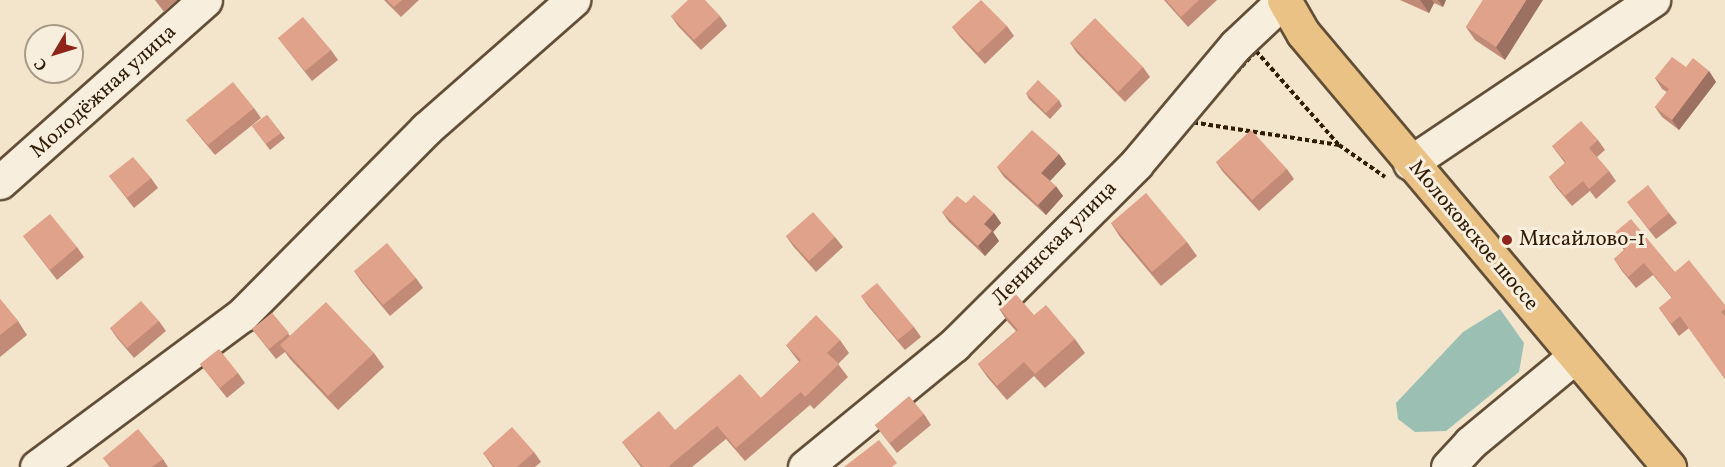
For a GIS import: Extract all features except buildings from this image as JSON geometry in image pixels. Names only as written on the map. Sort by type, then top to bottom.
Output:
[{"type":"main road","name":"Молоковское шоссе","points":[[1284,0],[1303,33],[1669,467]]},
{"type":"street","name":"Молодёжная улица","points":[[0,182],[24,164],[205,0]]},
{"type":"street","points":[[37,467],[242,315],[426,129],[573,0]]},
{"type":"street","name":"Ленинская улица","points":[[805,467],[954,345],[1136,164],[1236,45],[1284,0]]},
{"type":"street","points":[[1410,162],[1653,0]]},
{"type":"street","points":[[1448,467],[1470,443],[1575,356]]},
{"type":"path","points":[[1256,51],[1339,146],[1203,124],[1191,122],[1256,51]]},
{"type":"water","points":[[1500,309],[1524,343],[1519,372],[1446,431],[1415,432],[1398,419],[1396,403],[1463,332]]},
{"type":"place","name":"Мисайлово-1","points":[[1507,240]]}]
